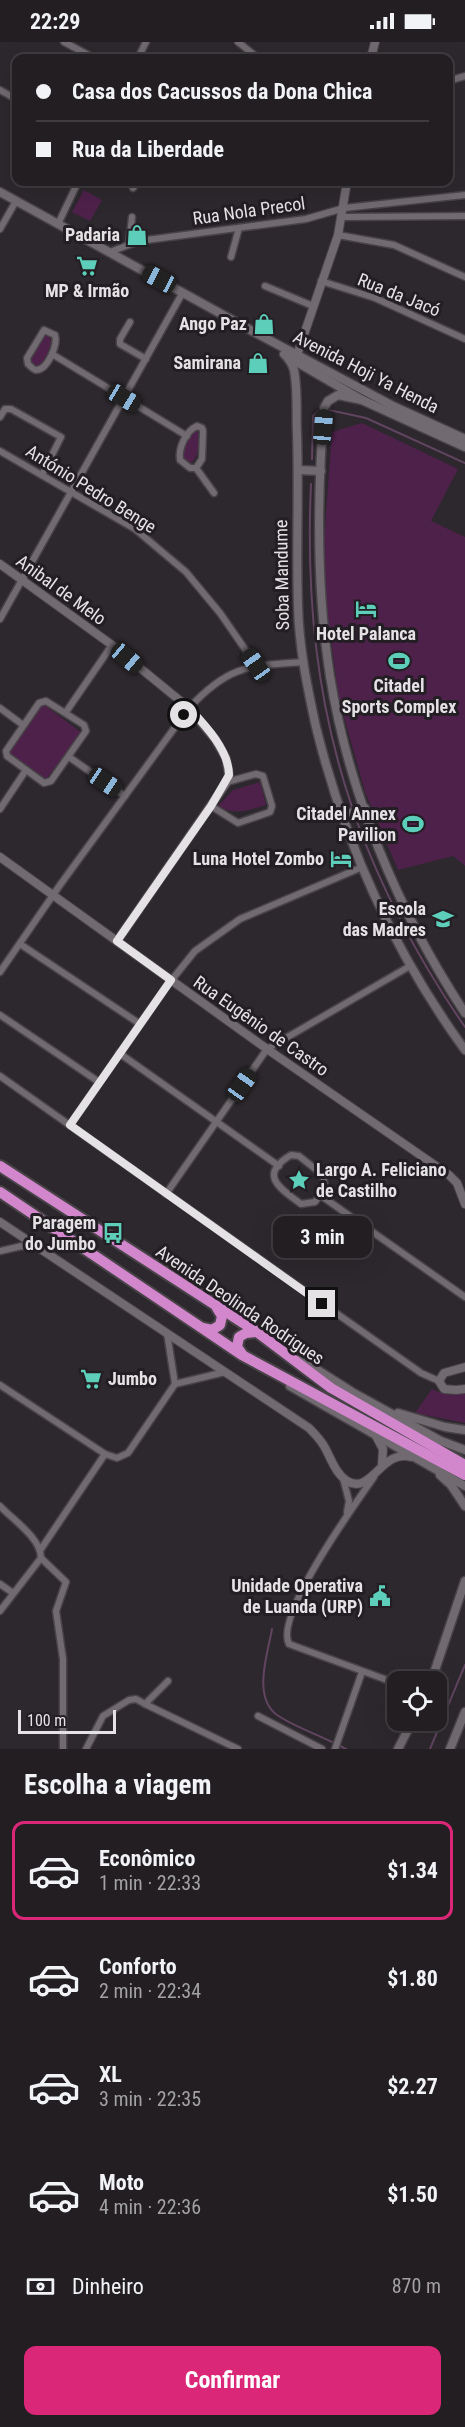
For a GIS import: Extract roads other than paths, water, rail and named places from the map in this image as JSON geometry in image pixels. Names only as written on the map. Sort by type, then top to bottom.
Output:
[{"type":"highway","name":"Avenida Deolinda Rodrigues","points":[[0,1166],[257,1332],[331,1388],[423,1452],[465,1465]]},
{"type":"highway","name":"Avenida Deolinda Rodrigues","points":[[0,1192],[242,1355],[465,1474]]},
{"type":"highway","points":[[202,1328],[212,1330],[220,1325],[222,1316],[215,1306]]},
{"type":"highway","points":[[242,1355],[237,1347],[239,1337],[246,1333],[257,1332]]},
{"type":"main road","name":"Avenida Hoji Ya Henda","points":[[0,192],[297,355],[395,407],[465,439]]},
{"type":"main road","name":"Avenida Hoji Ya Henda","points":[[254,332],[284,354],[362,400],[465,447]]},
{"type":"main road","name":"Soba Mandume","points":[[284,354],[293,367],[296,382],[297,598],[302,662],[328,775],[344,815],[360,868],[410,966],[443,1020],[465,1050]]},
{"type":"main road","points":[[362,400],[338,395],[332,397],[326,404],[321,471],[321,573],[326,646],[342,733],[362,809],[430,956],[465,1012]]},
{"type":"main road","points":[[298,470],[321,471]]},
{"type":"main road","points":[[344,815],[362,809]]},
{"type":"main road","points":[[257,1332],[381,1407],[441,1441],[465,1450]]},
{"type":"main road","points":[[242,1355],[322,1406],[375,1435],[423,1452],[465,1486]]},
{"type":"main road","points":[[381,1407],[445,1427],[465,1430]]},
{"type":"main road","points":[[423,1452],[451,1485],[465,1506]]},
{"type":"main road","points":[[435,1671],[465,1581]]},
{"type":"main road","points":[[450,1749],[465,1712]]},
{"type":"main road","points":[[398,1749],[407,1731]]},
{"type":"street","points":[[64,42],[86,54]]},
{"type":"street","points":[[238,42],[253,54]]},
{"type":"street","points":[[58,224],[76,186]]},
{"type":"street","points":[[297,355],[338,235],[343,217],[347,186]]},
{"type":"street","name":"Rua Nola Precol","points":[[110,252],[129,244],[306,219],[344,208],[465,195]]},
{"type":"street","points":[[0,229],[16,201]]},
{"type":"street","points":[[343,217],[465,216]]},
{"type":"street","points":[[129,244],[132,217]]},
{"type":"street","points":[[231,257],[239,228]]},
{"type":"street","points":[[338,235],[393,245],[465,277]]},
{"type":"street","name":"Rua da Jacó","points":[[321,281],[375,298],[465,339]]},
{"type":"street","points":[[265,286],[313,306]]},
{"type":"street","points":[[0,619],[183,292]]},
{"type":"street","points":[[130,322],[120,339],[120,344],[146,359]]},
{"type":"street","points":[[44,330],[48,330],[57,338],[51,354],[39,369],[34,369],[27,362],[33,345],[44,330]]},
{"type":"street","points":[[51,354],[187,436]]},
{"type":"street","points":[[0,417],[5,410],[11,410],[61,437],[42,475]]},
{"type":"street","points":[[194,426],[203,429],[202,459],[196,468],[190,468],[180,460],[179,453],[194,426]]},
{"type":"street","name":"António Pedro Benge","points":[[0,451],[135,529],[186,572],[220,613],[256,665]]},
{"type":"street","points":[[196,468],[214,493]]},
{"type":"street","name":"Anibal de Melo","points":[[0,564],[112,645],[189,708],[226,758],[229,767],[227,782]]},
{"type":"street","points":[[66,712],[112,645]]},
{"type":"street","points":[[1,970],[189,708],[209,686],[256,665],[302,662]]},
{"type":"street","points":[[50,701],[66,712],[84,725],[86,731],[48,783],[41,781],[6,754],[6,748],[42,702],[50,701]]},
{"type":"street","points":[[0,708],[23,724]]},
{"type":"street","points":[[69,757],[125,796]]},
{"type":"street","points":[[0,809],[26,770]]},
{"type":"street","points":[[117,941],[227,782],[256,774],[263,776],[272,806],[270,812],[238,823],[211,806]]},
{"type":"street","name":"Rua Eugênio de Castro","points":[[0,857],[267,1049],[449,1175],[457,1183],[465,1204]]},
{"type":"street","points":[[70,1125],[171,980],[195,951],[240,919],[360,868]]},
{"type":"street","points":[[20,944],[140,1024]]},
{"type":"street","points":[[166,1194],[267,1049],[410,966]]},
{"type":"street","points":[[0,1015],[99,1082]]},
{"type":"street","points":[[119,1053],[279,1166]]},
{"type":"street","points":[[0,1076],[421,1373],[439,1381],[444,1389],[465,1389]]},
{"type":"street","points":[[291,1155],[299,1156],[323,1175],[325,1188],[320,1195],[315,1202],[301,1204],[278,1187],[274,1180],[279,1166],[291,1155]]},
{"type":"street","points":[[320,1195],[465,1297]]},
{"type":"street","points":[[0,1222],[309,1428],[319,1438],[342,1476],[349,1501],[344,1521]]},
{"type":"street","points":[[0,1251],[22,1246],[38,1248]]},
{"type":"street","points":[[167,1334],[175,1384]]},
{"type":"street","points":[[439,1381],[444,1373],[465,1367]]},
{"type":"street","points":[[0,1385],[105,1454],[117,1458],[128,1453],[175,1384],[226,1372]]},
{"type":"street","points":[[375,1435],[383,1449],[380,1468],[300,1593],[288,1620],[285,1634],[289,1644],[387,1680]]},
{"type":"street","points":[[342,1476],[351,1483],[360,1482],[369,1479],[398,1456],[423,1452]]},
{"type":"street","points":[[0,1611],[41,1557],[41,1549],[105,1454]]},
{"type":"street","points":[[0,1506],[41,1549]]},
{"type":"street","points":[[41,1557],[66,1582],[56,1611],[63,1659],[63,1749]]},
{"type":"street","points":[[0,1584],[13,1593]]},
{"type":"street","points":[[336,1746],[362,1672]]},
{"type":"street","points":[[145,1704],[168,1681]]},
{"type":"street","points":[[87,1749],[103,1716],[129,1700],[136,1699],[238,1749]]},
{"type":"street","points":[[258,1716],[322,1749]]},
{"type":"waterway","points":[[329,410],[366,418],[465,463]]},
{"type":"waterway","points":[[312,459],[313,416],[318,411]]},
{"type":"waterway","points":[[311,484],[310,566],[316,647],[330,727],[352,807]]},
{"type":"waterway","points":[[356,819],[390,900],[418,952],[465,1027]]},
{"type":"waterway","points":[[272,1629],[263,1686],[269,1707],[283,1719],[332,1742]]},
{"type":"waterway","points":[[430,1749],[465,1665]]},
{"type":"waterway","points":[[340,1746],[346,1749]]},
{"type":"place","name":"Padaria","points":[[137,235]]},
{"type":"place","name":"MP & Irmão","points":[[87,266]]},
{"type":"place","name":"Ango Paz","points":[[264,324]]},
{"type":"place","name":"Samirana","points":[[258,363]]},
{"type":"place","name":"Hotel Palanca","points":[[366,609]]},
{"type":"place","name":"Citadel Sports Complex","points":[[399,661]]},
{"type":"place","name":"Citadel Annex Pavilion","points":[[413,824]]},
{"type":"place","name":"Luna Hotel Zombo","points":[[341,859]]},
{"type":"place","name":"Escola das Madres","points":[[443,919]]},
{"type":"place","name":"Largo A. Feliciano de Castilho","points":[[299,1180]]},
{"type":"place","name":"Paragem do Jumbo","points":[[113,1233]]},
{"type":"place","name":"Jumbo","points":[[91,1379]]},
{"type":"place","name":"Unidade Operativa de Luanda (URP)","points":[[380,1596]]}]
